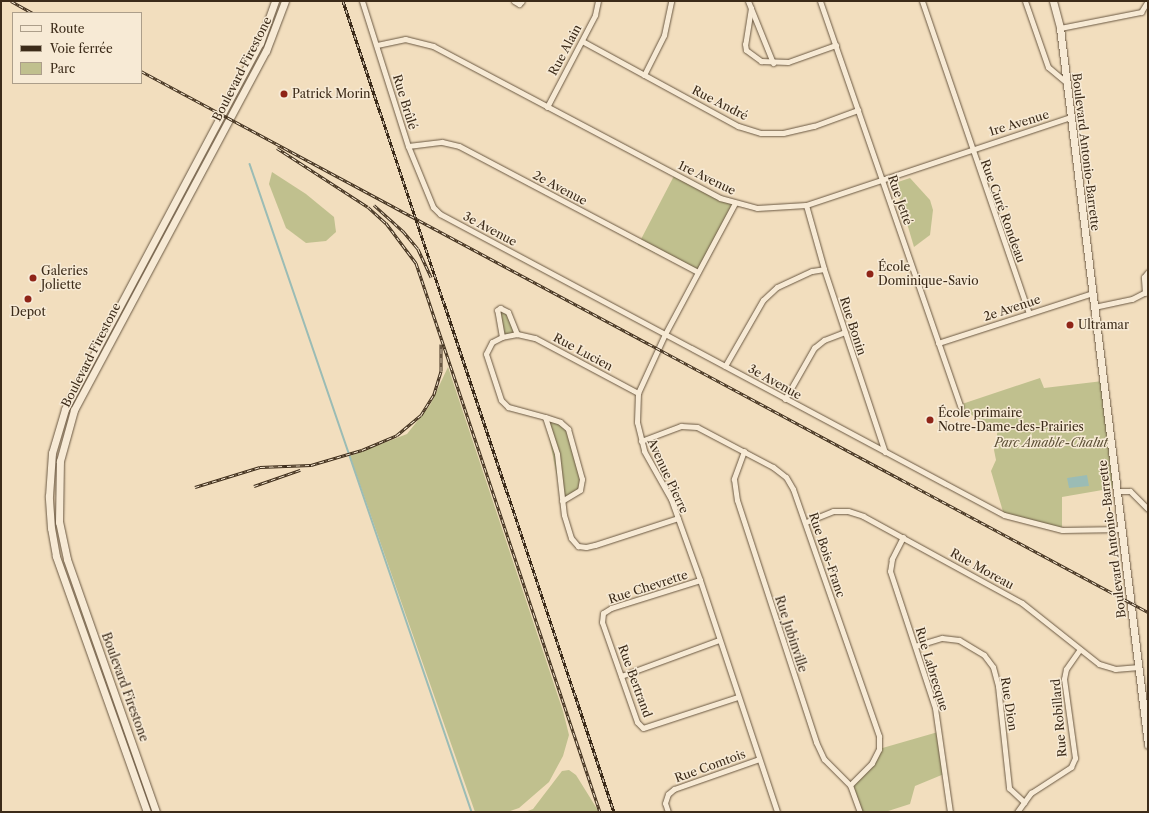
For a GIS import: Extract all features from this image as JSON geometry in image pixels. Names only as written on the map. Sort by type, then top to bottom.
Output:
[{"type":"main road","name":"Boulevard Firestone","points":[[146,812],[56,556],[51,528],[49,496],[52,454],[65,409],[260,43],[275,1]]},
{"type":"main road","name":"Boulevard Firestone","points":[[156,812],[67,559],[60,522],[60,461],[74,410],[266,51],[285,1]]},
{"type":"main road","name":"Boulevard Antonio-Barrette","points":[[1053,1],[1060,28],[1148,745]]},
{"type":"street","name":"Rue Brûlé","points":[[362,1],[408,146],[433,207]]},
{"type":"street","points":[[514,1],[520,4],[522,1]]},
{"type":"street","name":"Rue Alain","points":[[547,107],[595,15],[598,1]]},
{"type":"street","points":[[644,75],[664,35],[671,1]]},
{"type":"street","points":[[748,1],[773,63]]},
{"type":"street","name":"Rue Jetté","points":[[820,1],[960,406]]},
{"type":"street","name":"Rue Curé Rondeau","points":[[922,1],[971,148],[1029,313]]},
{"type":"street","points":[[1025,1],[1048,67],[1067,83]]},
{"type":"street","points":[[1060,28],[1141,12],[1147,4]]},
{"type":"street","points":[[751,8],[745,35],[746,50],[753,57],[773,63],[788,62],[836,45]]},
{"type":"street","name":"1re Avenue","points":[[377,45],[405,39],[433,46],[720,198],[757,208],[806,205],[971,148],[1071,117]]},
{"type":"street","name":"Rue André","points":[[582,41],[738,126],[761,132],[783,133],[814,126],[858,110]]},
{"type":"street","name":"2e Avenue","points":[[408,146],[442,142],[459,146],[698,272]]},
{"type":"street","name":"Avenue Pierre","points":[[735,203],[665,334],[638,393],[637,422],[640,440],[648,461],[666,488],[678,518],[777,812]]},
{"type":"street","name":"Rue Bonin","points":[[806,205],[824,269],[885,452]]},
{"type":"street","name":"3e Avenue","points":[[433,207],[440,214],[785,399],[1012,518],[1062,530],[1122,529]]},
{"type":"street","points":[[725,366],[763,300],[782,285],[812,271],[824,269]]},
{"type":"street","points":[[1094,307],[1121,302],[1147,292],[1144,278],[1148,272]]},
{"type":"street","name":"2e Avenue","points":[[938,343],[1093,293]]},
{"type":"street","points":[[516,334],[508,312],[500,308],[496,314],[502,337],[492,342],[486,354],[501,400],[508,407],[560,422],[568,429],[582,479],[580,490],[562,501]]},
{"type":"street","points":[[785,399],[814,348],[824,340],[845,332]]},
{"type":"street","name":"Rue Lucien","points":[[502,337],[516,334],[535,338],[638,393]]},
{"type":"street","points":[[545,417],[557,454],[562,501],[570,538],[578,546],[596,545],[678,518]]},
{"type":"street","name":"Rue Bois-Franc","points":[[640,440],[690,425],[706,430],[786,477],[793,489],[806,522],[879,736],[879,749],[872,763],[850,785]]},
{"type":"street","name":"Rue Jubinville","points":[[744,451],[734,479],[737,500],[816,742],[824,759],[850,785],[860,812]]},
{"type":"street","points":[[1117,491],[1130,491],[1148,509]]},
{"type":"street","name":"Rue Moreau","points":[[806,522],[833,512],[848,511],[903,537],[1022,603],[1099,664],[1115,669],[1138,667]]},
{"type":"street","name":"Rue Labrecque","points":[[903,537],[892,559],[890,571],[935,708],[950,812]]},
{"type":"street","name":"Rue Chevrette","points":[[603,613],[611,608],[700,580]]},
{"type":"street","name":"Rue Bertrand","points":[[603,613],[602,622],[637,722],[643,728],[738,697]]},
{"type":"street","name":"Rue Dion","points":[[915,646],[942,638],[959,640],[984,655],[993,667],[998,686],[1009,788],[1024,802]]},
{"type":"street","points":[[621,676],[719,640]]},
{"type":"street","name":"Rue Robillard","points":[[1017,812],[1031,793],[1071,767],[1075,758],[1064,679],[1066,669],[1080,649]]},
{"type":"street","name":"Rue Comtois","points":[[668,812],[665,803],[668,794],[674,789],[759,759]]},
{"type":"green space","points":[[272,172],[306,194],[334,217],[336,232],[326,241],[306,243],[286,228],[269,184]]},
{"type":"green space","points":[[675,174],[735,203],[698,272],[638,245]]},
{"type":"green space","points":[[910,178],[930,200],[933,210],[930,235],[914,247],[895,183]]},
{"type":"green space","points":[[505,308],[517,334],[502,337],[497,310]]},
{"type":"green space","points":[[448,367],[563,711],[569,735],[563,756],[549,782],[519,808],[507,812],[475,812],[350,456],[407,434],[430,405]]},
{"type":"green space","name":"Parc Amable-Chalut","points":[[1040,378],[1044,388],[1103,381],[1114,488],[1062,497],[1062,530],[1004,515],[991,471],[996,460],[994,450],[998,429],[964,411],[962,404]]},
{"type":"green space","points":[[545,417],[565,424],[582,479],[580,490],[562,501]]},
{"type":"green space","points":[[938,732],[944,774],[915,786],[910,804],[885,812],[860,812],[850,785],[872,763],[879,749]]},
{"type":"green space","points":[[569,770],[576,775],[599,812],[525,812],[533,809],[562,771]]},
{"type":"water","points":[[1087,475],[1089,486],[1069,488],[1067,478]]},
{"type":"waterway","points":[[250,164],[472,812]]},
{"type":"railway","points":[[11,1],[31,12]]},
{"type":"railway","points":[[343,1],[614,812]]},
{"type":"railway","points":[[142,72],[1148,612]]},
{"type":"railway","points":[[277,148],[368,207],[386,223],[416,263],[600,812]]},
{"type":"railway","points":[[374,205],[403,231],[418,249],[431,277]]},
{"type":"railway","points":[[195,487],[260,467],[311,465],[362,450],[397,435],[421,415],[434,394],[441,371],[441,344]]},
{"type":"railway","points":[[254,486],[300,470]]},
{"type":"place","name":"Patrick Morin","points":[[284,94]]},
{"type":"place","name":"École Dominique-Savio","points":[[870,274]]},
{"type":"place","name":"Galeries Joliette","points":[[33,278]]},
{"type":"place","name":"Depot","points":[[28,299]]},
{"type":"place","name":"Ultramar","points":[[1070,325]]},
{"type":"place","name":"École primaire Notre-Dame-des-Prairies","points":[[930,420]]}]
